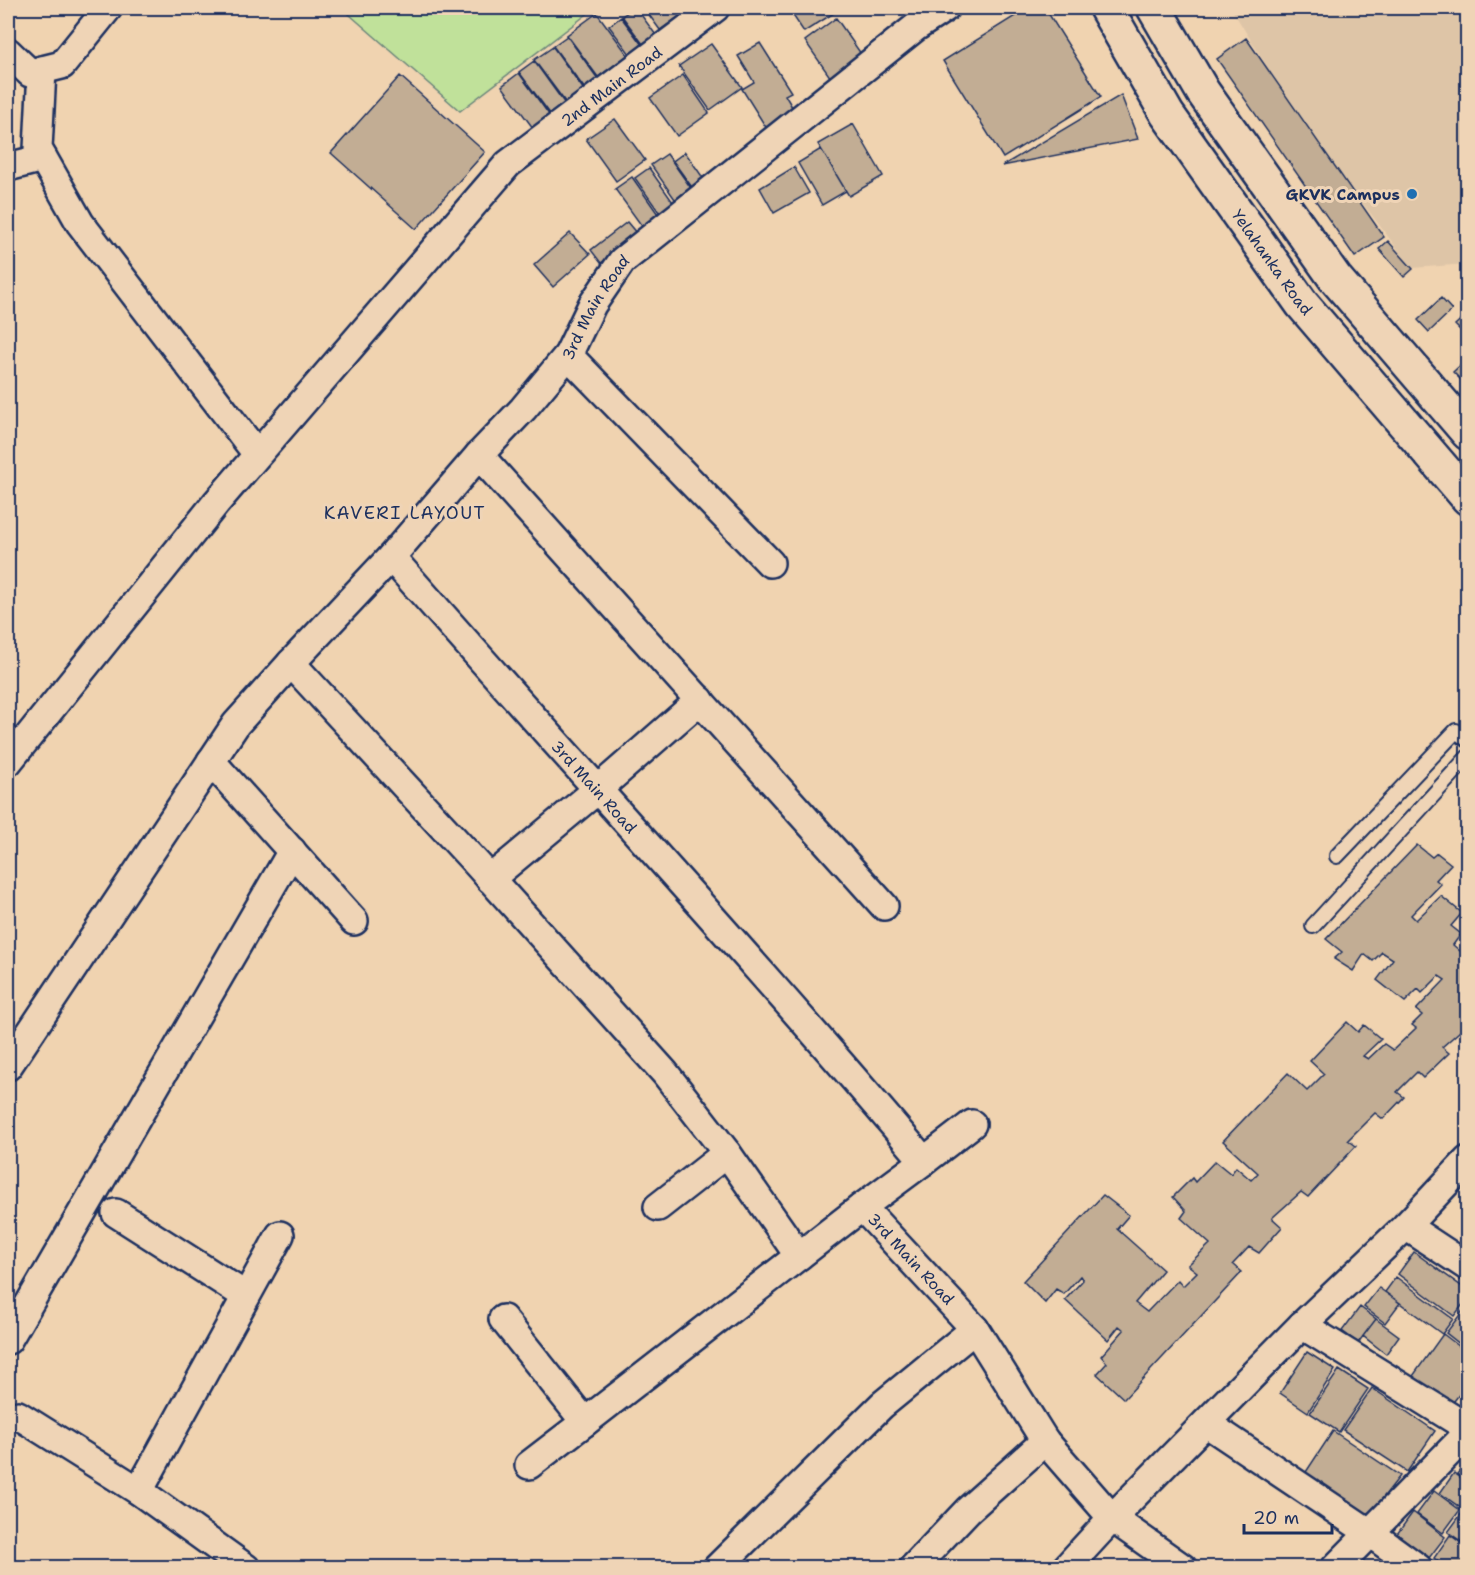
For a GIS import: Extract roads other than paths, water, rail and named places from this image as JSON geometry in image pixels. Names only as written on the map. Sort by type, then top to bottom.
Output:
[{"type":"main road","name":"Yelahanka Road","points":[[1106,8],[1167,114],[1302,304],[1467,498]]},
{"type":"main road","points":[[1154,8],[1203,92],[1335,278],[1467,433]]},
{"type":"street","points":[[8,52],[30,73],[62,65],[108,8]]},
{"type":"street","name":"2nd Main Road","points":[[8,762],[257,454],[508,164],[714,8]]},
{"type":"street","name":"3rd Main Road","points":[[945,8],[916,27],[621,261],[592,305],[568,355],[391,557],[838,1059],[924,1161],[862,1207],[975,1329],[1045,1441],[1112,1518],[1182,1568]]},
{"type":"street","points":[[42,70],[38,149],[43,158],[80,223],[257,454]]},
{"type":"street","points":[[8,167],[43,158]]},
{"type":"street","points":[[568,355],[770,563]]},
{"type":"street","points":[[479,455],[884,906]]},
{"type":"street","points":[[8,1066],[236,724],[391,557]]},
{"type":"street","points":[[291,663],[665,1073],[727,1153],[799,1256]]},
{"type":"street","points":[[490,879],[700,700]]},
{"type":"street","points":[[211,761],[354,921]]},
{"type":"street","points":[[8,1340],[292,851]]},
{"type":"street","points":[[924,1161],[972,1124]]},
{"type":"street","points":[[658,1207],[727,1153]]},
{"type":"street","points":[[1066,1568],[1112,1518],[1302,1325],[1406,1226],[1467,1160]]},
{"type":"street","points":[[529,1466],[862,1207]]},
{"type":"street","points":[[116,1213],[246,1296]]},
{"type":"street","points":[[1406,1226],[1467,1267]]},
{"type":"street","points":[[139,1491],[280,1234]]},
{"type":"street","points":[[502,1319],[585,1422]]},
{"type":"street","points":[[1302,1325],[1467,1428]]},
{"type":"street","points":[[717,1568],[882,1405],[975,1329]]},
{"type":"street","points":[[18,1415],[139,1491],[246,1568]]},
{"type":"street","points":[[1206,1424],[1370,1533],[1418,1568]]},
{"type":"street","points":[[1335,1568],[1467,1433]]},
{"type":"street","points":[[913,1568],[968,1510],[1045,1441]]},
{"type":"lane","points":[[1337,856],[1456,731],[1467,741]]},
{"type":"lane","points":[[1313,926],[1467,758]]},
{"type":"place","name":"GKVK Campus","points":[[1412,194]]},
{"type":"district","name":"KAVERI LAYOUT","points":[[405,513]]}]
